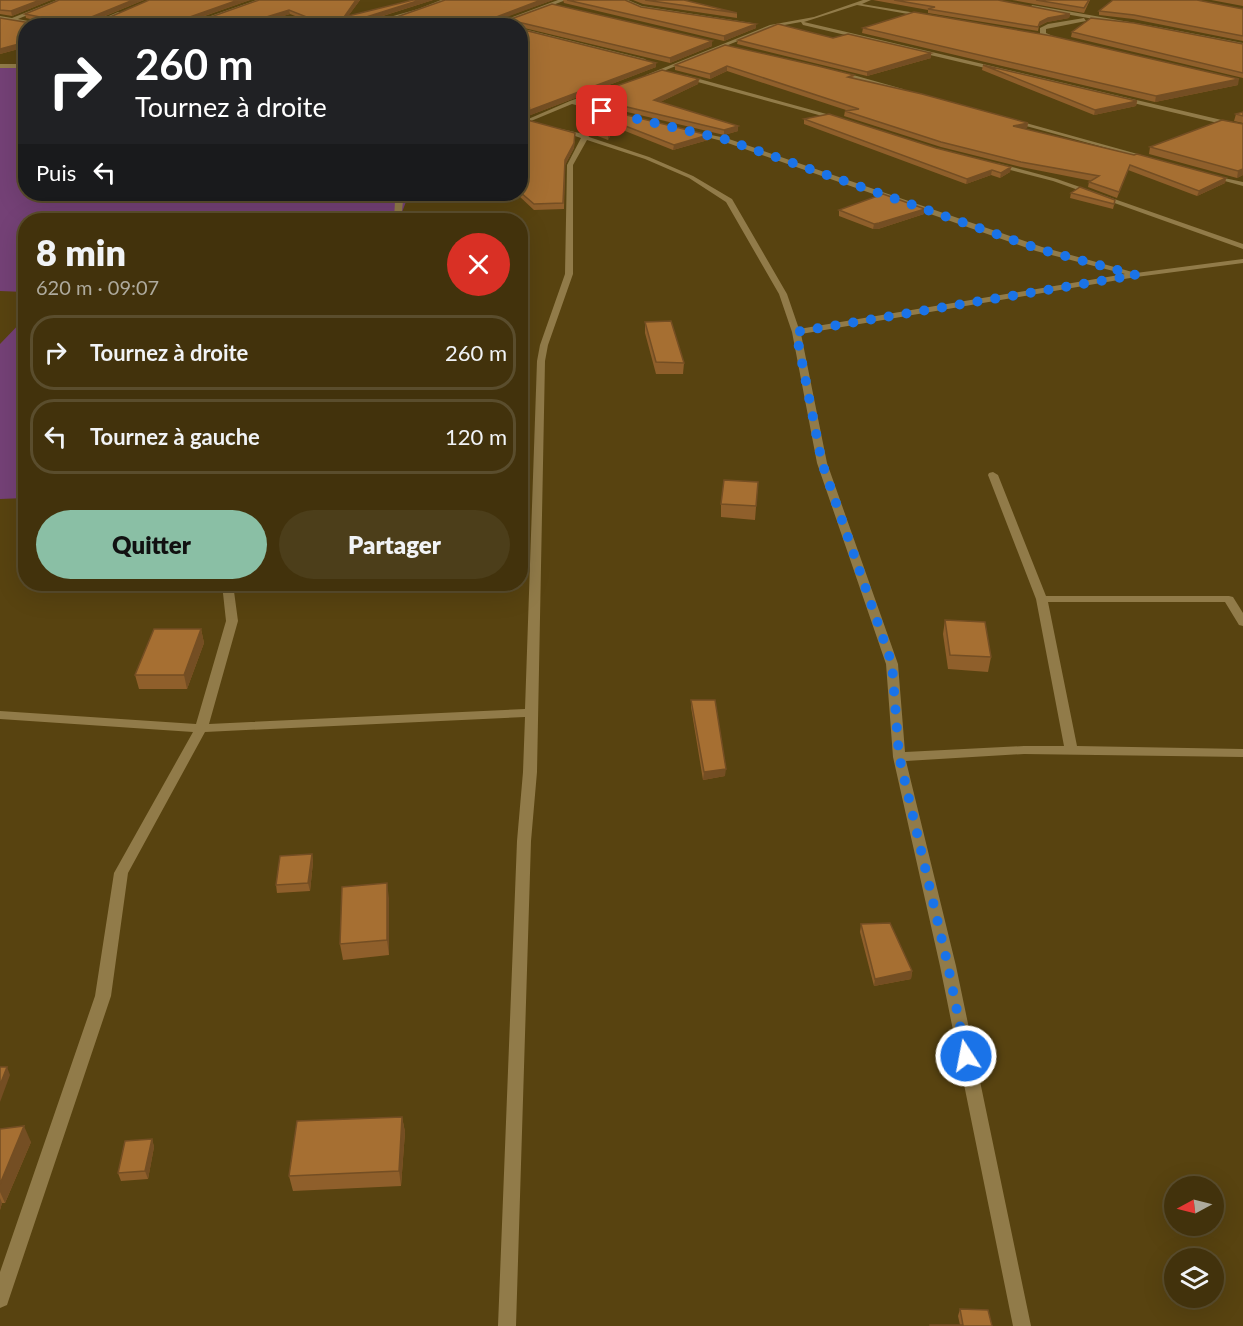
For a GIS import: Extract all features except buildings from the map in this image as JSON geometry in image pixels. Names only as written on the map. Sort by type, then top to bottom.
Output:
[{"type":"street","points":[[12,20],[61,0]]},
{"type":"street","points":[[208,18],[262,0]]},
{"type":"street","points":[[390,18],[446,0]]},
{"type":"street","points":[[534,0],[537,10]]},
{"type":"street","points":[[624,0],[641,7],[751,23]]},
{"type":"street","points":[[640,78],[661,67],[671,67],[772,26],[800,22],[868,0]]},
{"type":"street","points":[[514,18],[552,5],[563,4]]},
{"type":"street","points":[[856,4],[934,16]]},
{"type":"street","points":[[1027,6],[1096,19],[1133,23],[1243,45]]},
{"type":"street","points":[[109,18],[132,9]]},
{"type":"street","points":[[0,18],[18,21]]},
{"type":"street","points":[[1051,37],[1043,34],[1043,28],[1096,19]]},
{"type":"street","points":[[800,22],[1243,127]]},
{"type":"street","points":[[762,24],[772,26]]},
{"type":"street","points":[[528,31],[649,61]]},
{"type":"street","points":[[1040,35],[1062,40]]},
{"type":"street","points":[[714,42],[737,47]]},
{"type":"street","points":[[0,66],[18,66]]},
{"type":"street","points":[[661,67],[850,123]]},
{"type":"street","points":[[830,70],[906,91]]},
{"type":"street","points":[[528,118],[606,90]]},
{"type":"street","points":[[572,102],[602,111]]},
{"type":"street","points":[[1004,119],[1160,161]]},
{"type":"street","points":[[528,120],[586,136],[691,177],[729,201],[783,294],[796,332],[822,463],[892,664],[899,756],[948,966],[1022,1326]]},
{"type":"street","points":[[690,131],[724,139],[1039,249],[1136,275]]},
{"type":"street","points":[[507,1326],[542,361],[544,345],[569,274],[570,165],[586,136]]},
{"type":"street","points":[[985,162],[1054,180],[1243,247]]},
{"type":"street","points":[[1203,173],[1243,184]]},
{"type":"street","points":[[796,332],[1136,275],[1243,261]]},
{"type":"street","points":[[993,475],[1042,599],[1071,751]]},
{"type":"street","points":[[0,1299],[103,996],[121,873],[201,728],[232,621],[228,591]]},
{"type":"street","points":[[1042,599],[1229,599],[1243,623]]},
{"type":"street","points":[[0,715],[201,728],[531,713]]},
{"type":"street","points":[[899,756],[1024,750],[1243,753]]},
{"type":"shaded area","points":[[0,68],[18,68],[18,201],[406,201],[402,213],[18,213],[18,292],[0,291]]},
{"type":"shaded area","points":[[18,325],[18,498],[0,499],[0,344]]},
{"type":"route","points":[[602,111],[724,139],[1039,249],[1088,264],[1136,275],[796,332],[822,463],[892,664],[899,756],[948,966],[966,1056]]}]
